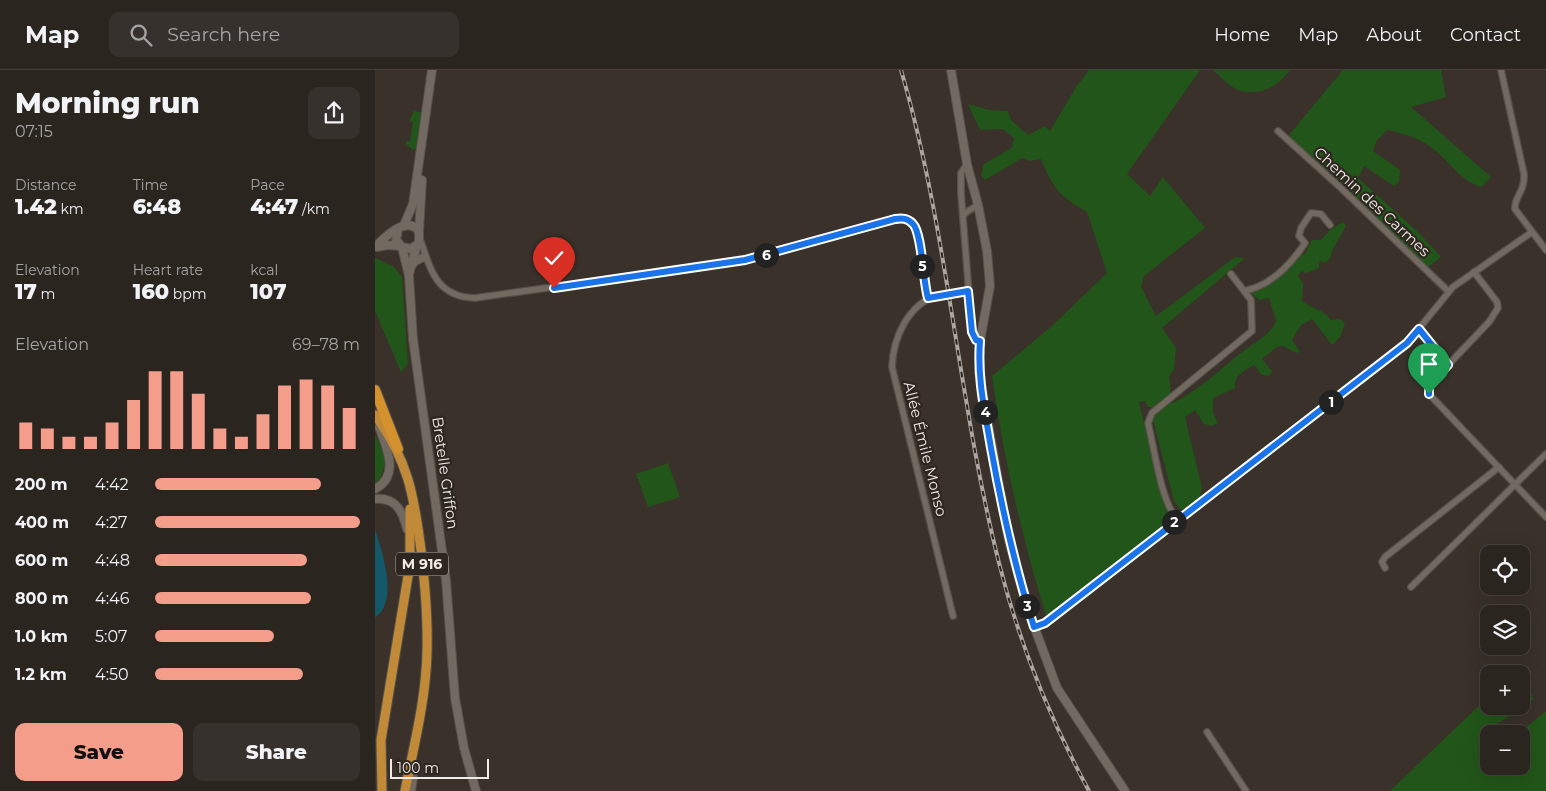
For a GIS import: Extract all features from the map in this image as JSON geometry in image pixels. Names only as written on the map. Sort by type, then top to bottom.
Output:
[{"type":"highway","points":[[375,390],[398,449]]},
{"type":"highway","name":"M 916","points":[[375,415],[398,449],[414,502],[427,618],[425,682],[405,791]]},
{"type":"highway","name":"M 916","points":[[377,424],[399,468],[409,502],[410,538],[403,612],[381,740],[382,791]]},
{"type":"main road","points":[[411,246],[396,240],[401,227],[410,215],[420,168],[432,70]]},
{"type":"main road","points":[[951,70],[967,164],[978,205],[987,251],[989,286],[980,341],[979,373],[1009,540],[1034,627],[1061,697],[1125,791]]},
{"type":"main road","points":[[411,246],[419,231],[422,178],[420,168]]},
{"type":"main road","points":[[375,248],[401,227],[411,225],[419,231]]},
{"type":"main road","points":[[375,248],[387,244],[411,246]]},
{"type":"main road","name":"Bretelle Griffon","points":[[409,276],[411,246]]},
{"type":"main road","name":"Bretelle Griffon","points":[[411,246],[409,276],[412,332],[446,580],[455,698],[464,748],[476,791]]},
{"type":"main road","points":[[411,265],[415,261],[424,260]]},
{"type":"main road","points":[[375,489],[385,482],[391,463],[390,455],[377,424]]},
{"type":"main road","points":[[375,499],[384,498],[398,506],[403,512],[410,538]]},
{"type":"main road","points":[[411,764],[413,778],[411,791]]},
{"type":"street","points":[[1501,70],[1524,174],[1524,188],[1516,200],[1515,209],[1546,250]]},
{"type":"street","name":"Chemin des Carmes","points":[[1278,131],[1342,189],[1448,291]]},
{"type":"street","points":[[967,164],[960,179],[968,291],[972,332],[976,340],[980,341]]},
{"type":"street","points":[[963,216],[978,205]]},
{"type":"street","points":[[1244,291],[1251,290],[1277,276],[1296,258],[1305,243],[1299,236],[1301,228],[1311,213],[1321,214],[1328,220],[1330,226]]},
{"type":"street","points":[[411,246],[424,260],[437,281],[449,292],[475,298],[745,260],[903,218],[913,222],[917,228],[928,298],[968,291]]},
{"type":"street","points":[[1034,627],[1045,623],[1177,520],[1217,492],[1407,343],[1448,291],[1532,232]]},
{"type":"street","points":[[411,246],[424,260]]},
{"type":"street","points":[[1474,272],[1497,302],[1498,308],[1489,322],[1429,385],[1429,394],[1546,517]]},
{"type":"street","points":[[1177,520],[1171,512],[1164,489],[1148,423],[1149,418],[1152,413],[1252,331],[1251,300],[1231,274]]},
{"type":"street","name":"Allée Émile Monso","points":[[928,298],[898,333],[892,354],[892,367],[953,616]]},
{"type":"street","points":[[1419,329],[1448,365]]},
{"type":"street","points":[[1411,587],[1546,454]]},
{"type":"street","points":[[1385,568],[1382,562],[1385,557],[1499,467]]},
{"type":"street","points":[[1207,732],[1246,791]]},
{"type":"green space","points":[[1089,70],[1200,70],[1127,174],[1150,196],[1163,177],[1205,228],[1144,276],[1141,287],[1156,316],[1235,257],[1245,258],[1162,328],[1176,348],[1174,370],[1169,376],[1172,403],[1200,386],[1270,331],[1276,321],[1269,298],[1259,300],[1251,293],[1256,285],[1276,274],[1294,256],[1305,254],[1312,240],[1321,240],[1331,229],[1343,222],[1346,226],[1332,251],[1330,259],[1325,263],[1319,261],[1319,268],[1306,273],[1301,271],[1298,276],[1303,283],[1302,301],[1321,311],[1331,320],[1340,319],[1345,323],[1340,337],[1332,345],[1312,319],[1301,325],[1292,340],[1300,352],[1296,353],[1283,346],[1277,347],[1262,359],[1272,371],[1269,376],[1262,375],[1254,365],[1243,371],[1238,377],[1235,388],[1213,398],[1213,413],[1218,423],[1212,426],[1204,424],[1195,410],[1185,417],[1202,488],[1199,500],[1187,509],[1180,509],[1174,501],[1153,420],[1158,412],[1156,408],[1148,407],[1145,401],[1139,402],[1164,505],[1172,519],[1046,616],[1014,497],[992,376],[1053,325],[1107,273],[1087,212],[1063,196],[1053,184],[1041,159],[1029,161],[1022,158],[985,180],[981,175],[984,164],[1012,148],[1014,138],[1003,129],[980,130],[968,104],[989,110],[1008,111],[1011,120],[1028,135],[1045,126],[1050,131],[1076,87]]},
{"type":"green space","points":[[1213,70],[1290,70],[1280,81],[1268,89],[1246,92],[1235,89]]},
{"type":"green space","points":[[1343,70],[1441,70],[1446,97],[1411,107],[1491,177],[1481,187],[1473,184],[1432,148],[1422,141],[1405,134],[1387,130],[1377,140],[1373,151],[1400,170],[1399,182],[1394,186],[1364,166],[1358,178],[1419,233],[1441,257],[1428,267],[1288,136]]},
{"type":"green space","points":[[414,111],[421,112],[416,148],[413,150],[406,144],[406,141],[410,141],[413,122],[409,121]]},
{"type":"green space","points":[[375,258],[394,267],[402,277],[408,364],[401,372],[375,311]]},
{"type":"green space","points":[[375,435],[384,454],[384,466],[375,485]]},
{"type":"green space","points":[[668,463],[680,497],[648,507],[636,474]]},
{"type":"green space","points":[[1530,692],[1534,699],[1530,702]]},
{"type":"green space","points":[[1480,705],[1480,715],[1511,715],[1496,725],[1480,725],[1480,775],[1530,775],[1529,725],[1546,711],[1546,791],[1390,791]]},
{"type":"water","points":[[375,530],[387,576],[387,589],[386,600],[382,610],[375,617]]},
{"type":"railway","points":[[901,70],[930,192],[973,440],[999,563],[1016,622],[1037,680],[1061,736],[1089,791]]},
{"type":"route","points":[[554,288],[745,260],[899,218],[913,222],[917,228],[928,298],[968,291],[972,332],[976,340],[980,341],[979,373],[1000,496],[1009,540],[1034,627],[1045,623],[1139,549],[1245,470],[1361,377],[1407,343],[1419,329],[1448,365],[1429,385],[1429,394]]}]
